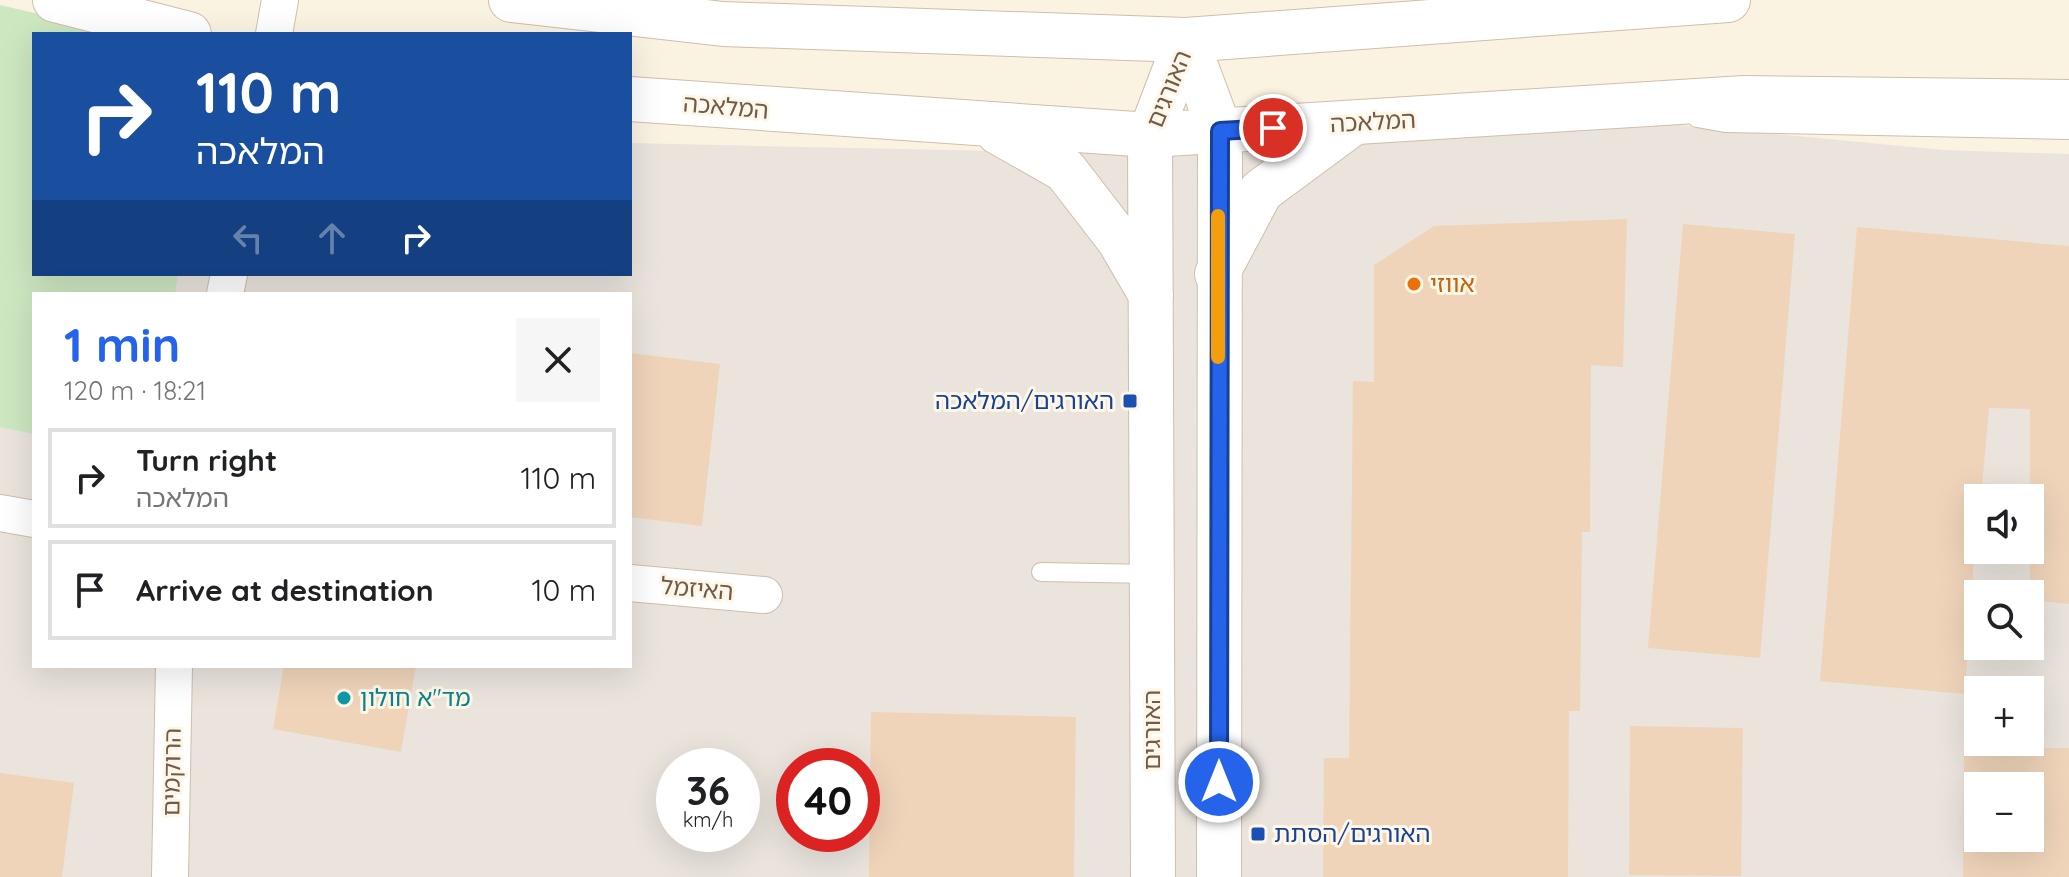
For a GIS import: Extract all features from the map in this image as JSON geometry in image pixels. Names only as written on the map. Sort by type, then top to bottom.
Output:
[{"type":"main road","points":[[55,0],[154,29],[175,32]]},
{"type":"main road","points":[[511,0],[723,24],[1186,40],[1728,0]]},
{"type":"main road","name":"האורגים","points":[[1186,40],[1220,131],[1217,274],[1219,877]]},
{"type":"main road","name":"האורגים","points":[[1153,877],[1150,135],[1186,40]]},
{"type":"main road","name":"המלאכה","points":[[632,99],[985,126],[1150,135],[1639,107],[1744,98],[2069,102]]},
{"type":"main road","points":[[1217,274],[1261,191],[1353,123]]},
{"type":"main road","points":[[985,126],[1065,170],[1119,240],[1151,295]]},
{"type":"street","points":[[274,32],[280,0]]},
{"type":"street","points":[[0,513],[32,519]]},
{"type":"street","name":"האיזמל","points":[[632,583],[764,595]]},
{"type":"street","name":"הרוקמים","points":[[170,877],[174,668]]},
{"type":"lane","points":[[1639,107],[1725,123],[2069,130]]},
{"type":"lane","points":[[1041,572],[1152,574]]},
{"type":"shaded area","points":[[0,41],[32,276],[632,276],[632,143],[1178,155],[1627,120],[1944,150],[2069,154],[2069,877],[0,877]]},
{"type":"green space","points":[[0,5],[116,32],[32,32],[32,276],[178,276],[175,292],[32,292],[32,434],[0,427]]},
{"type":"building","points":[[1627,219],[1623,367],[1591,365],[1590,532],[1582,532],[1580,711],[1569,711],[1568,877],[1323,877],[1324,758],[1349,758],[1353,381],[1374,382],[1374,265],[1434,226]]},
{"type":"building","points":[[1683,224],[1795,234],[1760,658],[1648,648]]},
{"type":"building","points":[[1857,227],[2069,246],[2069,604],[2044,601],[2044,580],[2030,580],[2030,564],[2044,564],[2044,484],[2030,484],[2030,409],[1989,408],[1982,484],[1964,484],[1964,564],[1974,564],[1973,580],[1964,580],[1964,660],[1967,660],[1964,694],[1820,681]]},
{"type":"building","points":[[632,353],[720,364],[702,526],[632,517]]},
{"type":"building","name":"מד\"א חולון","points":[[284,668],[416,668],[401,752],[273,729]]},
{"type":"building","points":[[871,712],[1076,717],[1074,877],[869,877],[869,852],[880,852],[880,748],[871,748]]},
{"type":"building","points":[[1630,726],[1743,728],[1741,876],[1629,875]]},
{"type":"building","points":[[1964,747],[1964,756],[2044,756],[2044,748],[2069,748],[2069,877],[1963,877]]},
{"type":"building","points":[[0,773],[74,783],[62,877],[0,877]]},
{"type":"slow traffic","points":[[1218,216],[1218,357]]},
{"type":"place","name":"אווזי","points":[[1414,284]]},
{"type":"place","name":"האורגים/המלאכה","points":[[1130,401]]},
{"type":"place","name":"מד\"א חולון","points":[[344,698]]},
{"type":"place","name":"האורגים/הסתת","points":[[1258,834]]},
{"type":"route","points":[[1219,782],[1217,274],[1220,131],[1273,128]]}]
